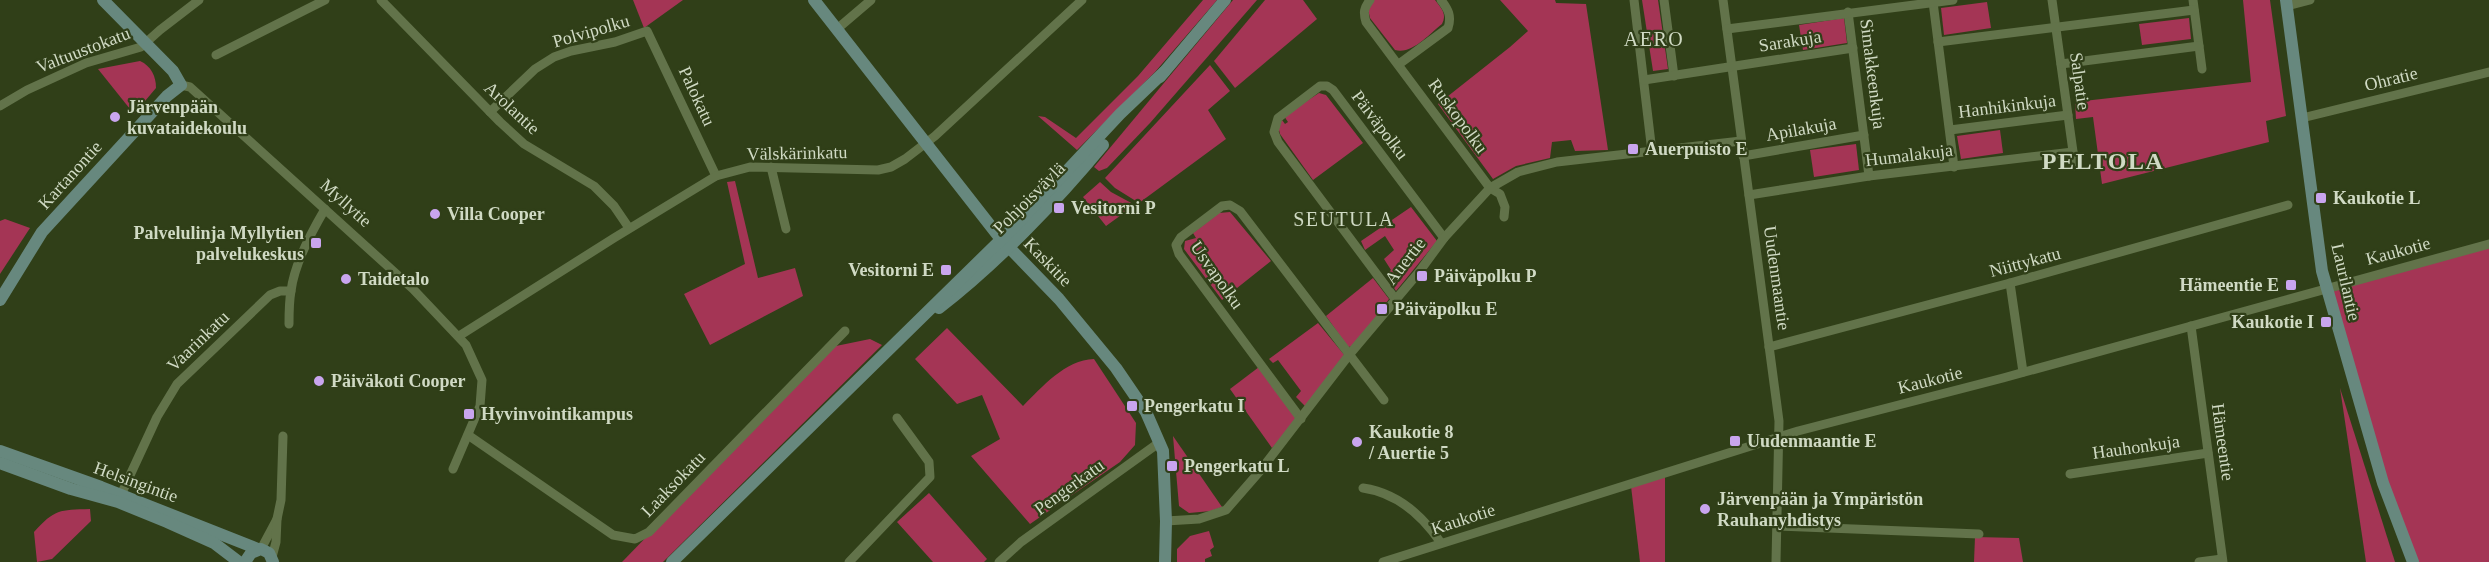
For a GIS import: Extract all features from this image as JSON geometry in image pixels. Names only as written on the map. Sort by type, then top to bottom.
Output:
[{"type":"street","name":"Myllytie","points":[[103,0],[173,71],[181,85],[190,87],[413,289],[459,336],[474,358],[482,380],[480,406],[453,469]]},
{"type":"street","name":"Valtuustokatu","points":[[0,106],[27,90],[86,63],[135,50],[200,0]]},
{"type":"street","points":[[216,56],[325,0]]},
{"type":"street","name":"Arolantie","points":[[381,0],[524,144],[594,186],[614,206],[629,228]]},
{"type":"street","name":"Kaskitie","points":[[814,0],[1004,242],[1059,299],[1116,368],[1146,412],[1163,451],[1165,562]]},
{"type":"street","points":[[837,29],[871,0]]},
{"type":"street","name":"Välskärinkatu","points":[[459,336],[629,228],[716,176],[750,167],[884,169],[905,159],[926,144],[1082,0]]},
{"type":"street","name":"Pohjoisväylä","points":[[672,562],[904,334],[958,293],[1004,242],[1086,166],[1225,0]]},
{"type":"street","name":"Ruskopolku","points":[[1370,0],[1363,14],[1366,22],[1400,64],[1490,188],[1500,194],[1505,207],[1504,217]]},
{"type":"street","points":[[1400,64],[1448,28],[1451,20],[1449,10],[1441,0]]},
{"type":"street","points":[[1634,0],[1652,152]]},
{"type":"street","points":[[1664,0],[1674,76]]},
{"type":"street","name":"Uudenmaantie","points":[[1723,0],[1779,421],[1776,562]]},
{"type":"street","points":[[1727,28],[1953,0]]},
{"type":"street","name":"Salpatie","points":[[2052,0],[2075,166]]},
{"type":"street","points":[[2286,3],[2310,0]]},
{"type":"street","points":[[1933,2],[1954,167]]},
{"type":"street","name":"Laurilantie","points":[[2286,3],[2326,288],[2383,483],[2413,562]]},
{"type":"street","points":[[1938,42],[2056,27],[2193,5],[2202,69]]},
{"type":"street","name":"Simakkeenkuja","points":[[1848,12],[1869,176]]},
{"type":"street","name":"Polvipolku","points":[[490,112],[535,69],[554,57],[615,42],[648,31]]},
{"type":"street","name":"Palokatu","points":[[648,31],[716,176]]},
{"type":"street","points":[[2061,64],[2199,46]]},
{"type":"street","name":"Sarakuja","points":[[1644,80],[1853,48]]},
{"type":"street","name":"Ohratie","points":[[2302,118],[2489,72]]},
{"type":"street","name":"Kartanontie","points":[[0,300],[42,232],[167,96],[181,85]]},
{"type":"street","name":"Päiväpolku","points":[[1396,300],[1278,142],[1274,132],[1278,118],[1320,86],[1327,86],[1333,90],[1444,238]]},
{"type":"street","name":"Hanhikinkuja","points":[[1950,130],[2068,115]]},
{"type":"street","name":"Apilakuja","points":[[1743,156],[1864,135]]},
{"type":"street","name":"Auertie","points":[[1166,521],[1199,519],[1226,510],[1260,471],[1349,355],[1396,300],[1444,238],[1490,188],[1518,172],[1557,162],[1741,141]]},
{"type":"street","name":"Humalakuja","points":[[1749,195],[1869,176],[2073,152]]},
{"type":"street","points":[[771,167],[786,229]]},
{"type":"street","name":"Usvapolku","points":[[1300,419],[1179,254],[1176,245],[1180,237],[1222,206],[1230,205],[1240,211],[1349,355]]},
{"type":"street","name":"Niittykatu","points":[[1769,346],[2010,283],[2288,205]]},
{"type":"street","points":[[289,324],[291,291],[316,226],[325,209]]},
{"type":"street","name":"Kaukotie","points":[[1383,562],[1779,437],[2489,244]]},
{"type":"street","points":[[2010,283],[2023,372]]},
{"type":"street","name":"Vaarinkatu","points":[[119,498],[157,417],[177,384],[270,295],[280,291],[291,291]]},
{"type":"street","name":"Hämeentie","points":[[2191,326],[2223,560]]},
{"type":"street","name":"Laaksokatu","points":[[468,435],[613,535],[635,539],[649,532],[845,331]]},
{"type":"street","points":[[1349,355],[1384,400]]},
{"type":"street","points":[[849,562],[930,477],[929,462],[897,418]]},
{"type":"street","points":[[272,560],[278,534],[283,436]]},
{"type":"street","name":"Pengerkatu","points":[[999,562],[1021,542],[1160,442]]},
{"type":"street","name":"Helsingintie","points":[[0,451],[119,498],[260,549],[272,560]]},
{"type":"street","name":"Hauhonkuja","points":[[2070,474],[2208,453]]},
{"type":"street","name":"Helsingintie","points":[[0,462],[71,489],[119,498],[214,543],[239,562]]},
{"type":"street","points":[[1363,488],[1378,490],[1402,501],[1428,523],[1441,543]]},
{"type":"street","points":[[245,562],[251,553],[260,549],[277,519]]},
{"type":"street","points":[[1777,526],[1979,534]]},
{"type":"street","points":[[2199,562],[2223,560]]},
{"type":"shaded area","points":[[633,0],[683,0],[644,28]]},
{"type":"shaded area","points":[[1203,0],[1217,0],[1155,72],[1077,150],[1038,116],[1045,117],[1076,138],[1138,76]]},
{"type":"shaded area","points":[[1233,0],[1257,0],[1150,123],[1107,168],[1099,171],[1094,167]]},
{"type":"shaded area","points":[[1265,0],[1303,0],[1317,19],[1235,88],[1214,61]]},
{"type":"shaded area","points":[[1374,0],[1435,0],[1443,12],[1442,24],[1414,47],[1401,51],[1395,50],[1370,18],[1368,9]]},
{"type":"shaded area","points":[[1500,0],[1555,0],[1556,3],[1586,4],[1608,150],[1575,151],[1571,140],[1552,142],[1550,158],[1516,166],[1493,179],[1438,104],[1528,31]]},
{"type":"shaded area","points":[[1642,0],[1658,0],[1668,69],[1653,71]]},
{"type":"shaded area","points":[[2243,0],[2270,0],[2286,116],[2266,121],[2269,142],[2102,184],[2093,117],[2076,119],[2075,102],[2251,82]]},
{"type":"shaded area","points":[[1987,2],[1991,28],[1944,35],[1941,8]]},
{"type":"shaded area","points":[[1844,18],[1847,43],[1803,50],[1799,25]]},
{"type":"shaded area","points":[[2189,18],[2191,39],[2142,45],[2139,24]]},
{"type":"shaded area","points":[[140,61],[152,72],[156,88],[134,114],[98,69]]},
{"type":"shaded area","points":[[1210,65],[1230,91],[1208,110],[1226,139],[1139,203],[1115,188],[1105,178]]},
{"type":"shaded area","points":[[1319,93],[1326,95],[1363,143],[1313,180],[1280,134],[1278,126],[1282,120],[1285,124],[1288,122],[1284,116]]},
{"type":"shaded area","points":[[2000,130],[2003,153],[1961,159],[1957,136]]},
{"type":"shaded area","points":[[1856,144],[1859,170],[1814,177],[1810,150]]},
{"type":"shaded area","points":[[735,181],[758,278],[795,268],[803,296],[710,345],[684,294],[745,264],[727,182]]},
{"type":"shaded area","points":[[1100,182],[1111,192],[1135,205],[1106,226],[1083,197]]},
{"type":"shaded area","points":[[1411,207],[1437,241],[1396,291],[1386,275],[1391,270],[1384,259],[1394,250],[1385,236],[1365,250],[1361,241]]},
{"type":"shaded area","points":[[1230,212],[1271,261],[1222,300],[1184,249],[1185,241],[1196,238],[1193,233],[1219,213]]},
{"type":"shaded area","points":[[5,219],[30,228],[0,274],[0,221]]},
{"type":"shaded area","points":[[2489,244],[2489,562],[2413,562],[2326,288]]},
{"type":"shaded area","points":[[1373,278],[1389,299],[1355,346],[1348,347],[1326,316]]},
{"type":"shaded area","points":[[1318,323],[1346,357],[1306,407],[1296,397],[1301,391],[1278,360],[1273,363],[1269,359]]},
{"type":"shaded area","points":[[947,328],[1023,406],[1064,369],[1073,364],[1094,359],[1136,423],[1135,445],[1120,462],[1030,524],[971,456],[1000,439],[982,395],[957,404],[915,359]]},
{"type":"shaded area","points":[[870,339],[882,345],[663,562],[622,562],[831,347]]},
{"type":"shaded area","points":[[1259,367],[1298,419],[1272,448],[1230,389]]},
{"type":"shaded area","points":[[2340,388],[2395,562],[2366,562]]},
{"type":"shaded area","points":[[1173,436],[1222,507],[1211,511],[1189,513],[1179,506]]},
{"type":"shaded area","points":[[1665,476],[1665,562],[1640,562],[1631,486]]},
{"type":"shaded area","points":[[929,493],[987,559],[984,562],[933,562],[897,522]]},
{"type":"shaded area","points":[[90,509],[91,521],[52,559],[37,562],[34,532],[41,524],[58,512]]},
{"type":"shaded area","points":[[1209,531],[1214,547],[1210,550],[1212,556],[1205,559],[1205,562],[1177,562],[1177,549],[1190,536]]},
{"type":"shaded area","points":[[1975,537],[2019,538],[2023,562],[1974,562]]},
{"type":"place","name":"Järvenpään kuvataidekoulu","points":[[115,117]]},
{"type":"place","name":"Auerpuisto E","points":[[1633,149]]},
{"type":"place","name":"Kaukotie L","points":[[2321,198]]},
{"type":"place","name":"Vesitorni P","points":[[1059,208]]},
{"type":"place","name":"Villa Cooper","points":[[435,214]]},
{"type":"place","name":"Palvelulinja Myllytien palvelukeskus","points":[[316,243]]},
{"type":"place","name":"Vesitorni E","points":[[946,270]]},
{"type":"place","name":"Päiväpolku P","points":[[1422,276]]},
{"type":"place","name":"Taidetalo","points":[[346,279]]},
{"type":"place","name":"Hämeentie E","points":[[2291,285]]},
{"type":"place","name":"Päiväpolku E","points":[[1382,309]]},
{"type":"place","name":"Kaukotie I","points":[[2326,322]]},
{"type":"place","name":"Päiväkoti Cooper","points":[[319,381]]},
{"type":"place","name":"Pengerkatu I","points":[[1132,406]]},
{"type":"place","name":"Hyvinvointikampus","points":[[469,414]]},
{"type":"place","name":"Uudenmaantie E","points":[[1735,441]]},
{"type":"place","name":"Kaukotie 8 / Auertie 5","points":[[1357,442]]},
{"type":"place","name":"Pengerkatu L","points":[[1172,466]]},
{"type":"place","name":"Järvenpään ja Ympäristön Rauhanyhdistys","points":[[1705,509]]},
{"type":"district","name":"AERO","points":[[1654,39]]},
{"type":"district","name":"PELTOLA","points":[[2103,161]]},
{"type":"district","name":"SEUTULA","points":[[1344,219]]}]
